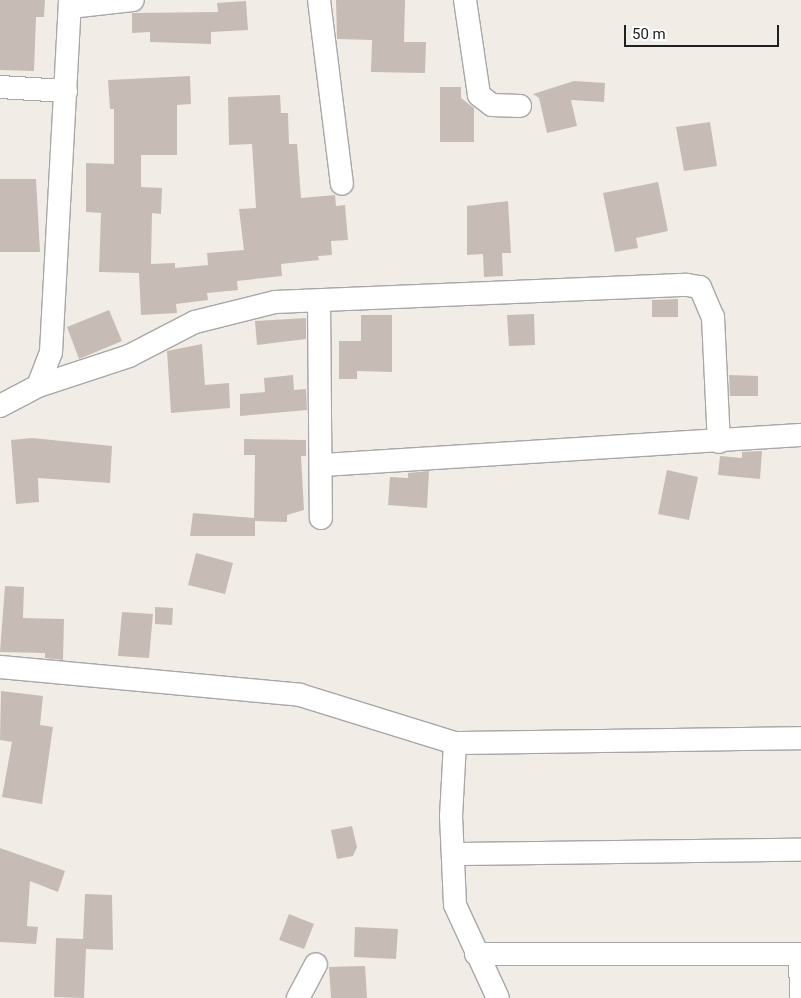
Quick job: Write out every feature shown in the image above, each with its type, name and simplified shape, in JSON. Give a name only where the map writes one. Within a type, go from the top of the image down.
[{"type":"street","points":[[38,386],[51,352],[70,4],[133,0]]},
{"type":"street","points":[[319,0],[342,184]]},
{"type":"street","points":[[465,0],[479,95],[492,105],[520,106]]},
{"type":"street","points":[[0,87],[66,91]]},
{"type":"street","points":[[0,406],[38,386],[129,356],[195,322],[275,302],[452,292],[700,287],[713,318],[719,442]]},
{"type":"street","points":[[319,301],[321,518]]},
{"type":"street","points":[[322,465],[719,442],[801,435]]},
{"type":"street","points":[[0,667],[300,695],[455,743],[801,738]]},
{"type":"street","points":[[455,743],[453,854],[455,905],[476,954],[498,998]]},
{"type":"street","points":[[453,854],[801,850]]},
{"type":"street","points":[[476,954],[801,954],[801,998]]},
{"type":"street","points":[[298,998],[316,964]]},
{"type":"building","points":[[0,0],[45,0],[44,17],[36,17],[34,71],[0,70]]},
{"type":"building","points":[[336,0],[405,0],[404,42],[426,42],[425,73],[371,72],[372,40],[337,39]]},
{"type":"building","points":[[246,1],[248,30],[211,32],[211,44],[150,42],[150,32],[132,33],[132,13],[218,12],[217,3]]},
{"type":"building","points":[[190,76],[191,104],[177,105],[177,155],[141,155],[141,187],[162,188],[161,214],[152,213],[151,264],[175,263],[175,268],[208,265],[207,253],[244,250],[239,209],[256,208],[252,144],[229,145],[228,97],[280,95],[281,113],[288,113],[289,144],[297,144],[301,198],[335,195],[336,206],[345,205],[348,240],[331,241],[332,255],[318,256],[319,260],[281,264],[282,276],[237,281],[238,290],[207,293],[208,300],[176,304],[177,313],[141,315],[139,273],[99,272],[101,213],[86,212],[86,163],[114,164],[114,109],[110,109],[108,80]]},
{"type":"building","points":[[574,81],[605,83],[604,102],[571,100],[577,126],[547,133],[539,98],[533,94]]},
{"type":"building","points":[[440,87],[461,87],[461,98],[474,108],[474,142],[440,142]]},
{"type":"building","points":[[710,122],[717,166],[684,171],[676,127]]},
{"type":"building","points":[[0,179],[36,179],[40,252],[0,252]]},
{"type":"building","points":[[658,182],[668,231],[636,238],[638,248],[615,252],[603,193]]},
{"type":"building","points":[[508,201],[511,253],[502,253],[503,276],[484,277],[483,254],[467,255],[467,206]]},
{"type":"building","points":[[678,299],[678,317],[652,317],[652,300]]},
{"type":"building","points":[[109,310],[122,341],[79,359],[67,327]]},
{"type":"building","points":[[534,314],[535,345],[509,346],[507,315]]},
{"type":"building","points":[[361,315],[392,315],[392,372],[357,371],[357,379],[339,379],[339,341],[361,341]]},
{"type":"building","points":[[306,318],[306,339],[257,345],[255,321]]},
{"type":"building","points":[[202,344],[205,385],[229,383],[230,408],[171,413],[167,351]]},
{"type":"building","points":[[293,375],[294,390],[306,389],[307,410],[240,416],[240,394],[265,392],[264,378]]},
{"type":"building","points":[[729,375],[758,376],[758,396],[730,396]]},
{"type":"building","points":[[32,438],[112,446],[110,483],[38,478],[39,502],[16,504],[11,440]]},
{"type":"building","points":[[244,439],[306,440],[306,456],[301,456],[304,510],[287,515],[287,522],[255,521],[255,536],[190,536],[193,513],[254,518],[255,455],[244,455]]},
{"type":"building","points":[[762,451],[760,479],[718,475],[720,456],[742,458],[742,452]]},
{"type":"building","points":[[667,470],[698,477],[689,520],[658,514]]},
{"type":"building","points":[[429,471],[427,508],[388,505],[390,477],[408,478],[408,473]]},
{"type":"building","points":[[196,553],[233,563],[225,594],[188,585]]},
{"type":"building","points":[[5,586],[24,587],[23,618],[64,619],[63,660],[45,658],[45,653],[0,652]]},
{"type":"building","points":[[155,607],[173,608],[172,625],[155,624]]},
{"type":"building","points":[[122,612],[153,614],[149,658],[118,656]]},
{"type":"building","points":[[1,691],[43,696],[40,725],[53,727],[42,804],[2,797],[12,742],[0,740]]},
{"type":"building","points":[[352,826],[357,847],[353,856],[337,859],[331,830]]},
{"type":"building","points":[[0,848],[65,871],[58,892],[30,881],[27,926],[38,927],[36,944],[0,942]]},
{"type":"building","points":[[85,894],[112,895],[113,950],[86,949],[84,998],[54,997],[56,938],[83,939]]},
{"type":"building","points":[[289,914],[314,924],[304,949],[279,940]]},
{"type":"building","points":[[355,927],[398,929],[396,959],[354,957]]},
{"type":"building","points":[[365,966],[367,998],[331,998],[329,967]]}]
